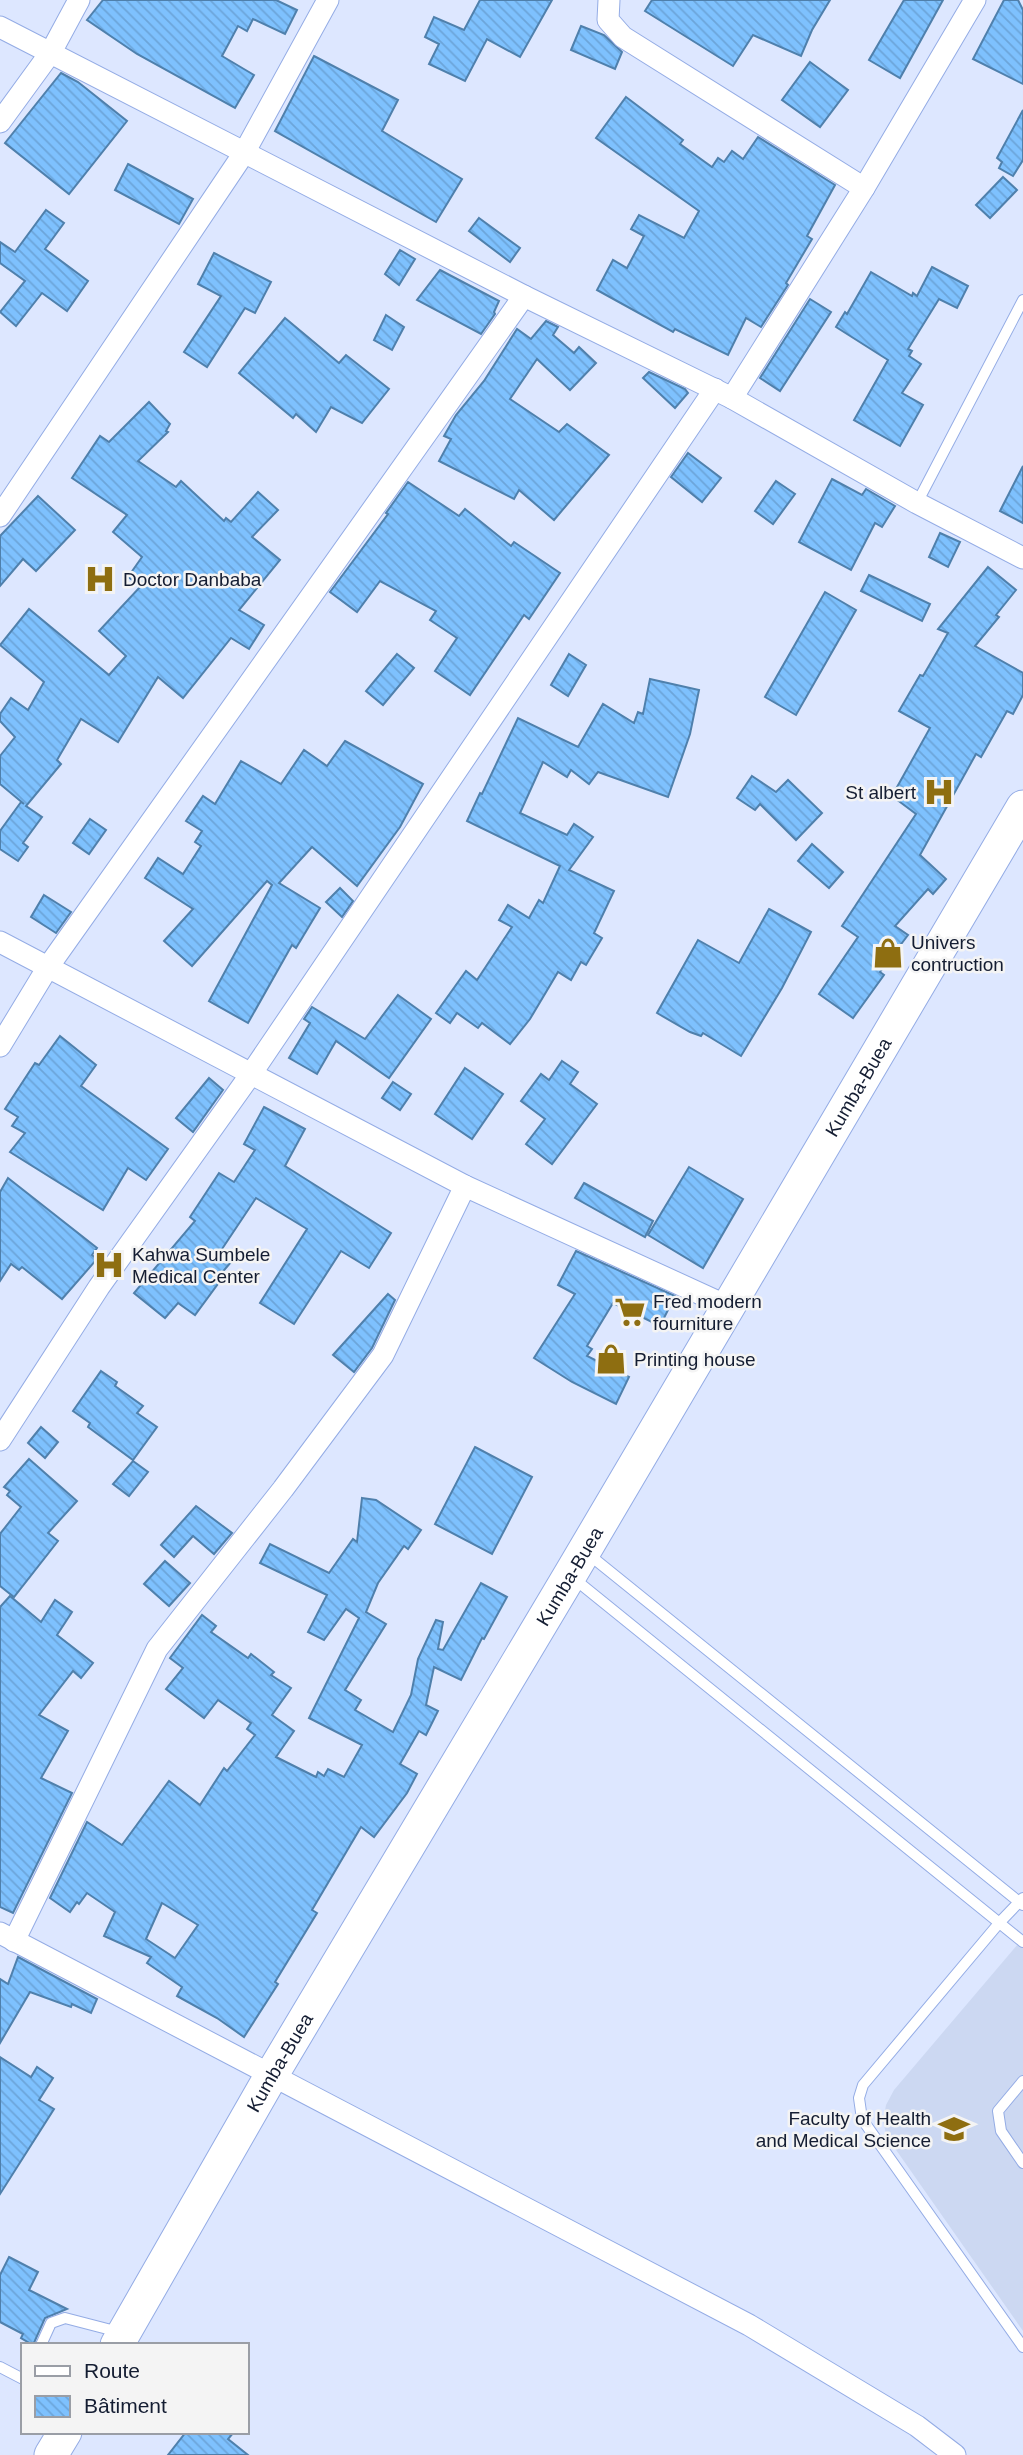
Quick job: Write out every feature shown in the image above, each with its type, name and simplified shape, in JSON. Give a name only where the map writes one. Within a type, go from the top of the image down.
[{"type":"highway","name":"Kumba-Buea","points":[[121,2339],[271,2076],[1023,807]]},
{"type":"highway","points":[[51,2455],[64,2434]]},
{"type":"street","points":[[0,122],[51,52],[79,0]]},
{"type":"street","points":[[0,516],[7,492],[244,153],[328,0]]},
{"type":"street","points":[[610,0],[608,20],[622,37],[864,188]]},
{"type":"street","points":[[0,1440],[99,1287],[251,1074],[864,188],[964,4]]},
{"type":"street","points":[[0,27],[524,296],[723,394],[916,503],[1023,558]]},
{"type":"street","points":[[0,1046],[48,967],[524,296]]},
{"type":"street","points":[[0,942],[465,1186],[727,1306]]},
{"type":"street","points":[[465,1186],[383,1355],[283,1489],[157,1649],[7,1937],[749,2325],[917,2426],[955,2455]]},
{"type":"lane","points":[[916,503],[1023,300]]},
{"type":"lane","points":[[577,1563],[1022,1902],[1000,1922],[863,2085],[859,2098],[862,2119],[1023,2347]]},
{"type":"lane","points":[[577,1563],[1023,1942]]},
{"type":"lane","points":[[1023,2081],[999,2111],[1001,2131],[1023,2163]]},
{"type":"lane","points":[[42,2343],[51,2323],[65,2318],[121,2339]]},
{"type":"lane","points":[[0,2367],[21,2378]]},
{"type":"shaded area","name":"Faculty of Health and Medical Science","points":[[1023,1938],[1023,2331],[887,2137],[883,2122],[886,2105],[894,2090]]},
{"type":"building","points":[[103,0],[276,0],[297,10],[285,34],[253,19],[247,31],[238,26],[222,56],[254,75],[235,108],[137,54],[87,20]]},
{"type":"building","points":[[480,0],[552,0],[520,57],[487,39],[465,81],[429,64],[439,44],[425,37],[434,17],[464,30]]},
{"type":"building","points":[[652,0],[830,0],[812,30],[801,56],[753,35],[733,66],[645,11]]},
{"type":"building","points":[[904,0],[943,0],[900,78],[869,60]]},
{"type":"building","points":[[1004,0],[1018,0],[1023,10],[1023,84],[973,59]]},
{"type":"building","points":[[581,26],[604,35],[622,52],[615,69],[571,50]]},
{"type":"building","points":[[314,56],[398,100],[382,131],[462,179],[436,222],[275,131]]},
{"type":"building","points":[[810,62],[848,90],[820,127],[782,100]]},
{"type":"building","points":[[61,73],[78,82],[127,121],[69,194],[5,143]]},
{"type":"building","points":[[626,97],[683,140],[680,144],[712,167],[718,158],[724,162],[732,151],[743,159],[758,137],[835,185],[807,236],[812,239],[786,283],[788,285],[761,327],[746,318],[728,355],[675,329],[673,332],[597,290],[613,260],[627,268],[644,236],[631,229],[639,215],[684,238],[699,211],[596,138]]},
{"type":"building","points":[[1023,110],[1023,160],[1013,176],[999,168],[1002,162],[997,158]]},
{"type":"building","points":[[128,164],[193,199],[179,224],[115,190]]},
{"type":"building","points":[[1003,177],[1017,190],[990,218],[976,205]]},
{"type":"building","points":[[46,210],[64,223],[45,249],[88,281],[67,311],[42,293],[16,326],[0,312],[25,281],[0,263],[0,242],[15,252]]},
{"type":"building","points":[[479,218],[520,248],[510,262],[469,231]]},
{"type":"building","points":[[400,250],[415,259],[399,285],[385,274]]},
{"type":"building","points":[[214,253],[271,282],[255,313],[245,308],[207,367],[184,352],[221,296],[198,284]]},
{"type":"building","points":[[932,267],[968,286],[957,308],[939,299],[908,349],[912,351],[909,356],[921,364],[902,393],[923,405],[900,446],[854,420],[888,360],[836,327],[845,312],[847,314],[871,272],[912,296],[913,293],[917,296]]},
{"type":"building","points":[[440,270],[499,301],[495,314],[481,334],[417,300]]},
{"type":"building","points":[[810,299],[831,312],[780,391],[760,378]]},
{"type":"building","points":[[386,315],[404,327],[392,350],[374,340]]},
{"type":"building","points":[[285,318],[339,363],[346,355],[389,389],[362,423],[331,407],[316,432],[296,414],[293,418],[239,373]]},
{"type":"building","points":[[546,321],[558,327],[553,335],[574,353],[579,347],[596,363],[570,390],[537,359],[510,399],[559,432],[567,424],[609,455],[554,520],[519,490],[514,499],[439,461],[451,439],[444,436],[456,415],[484,381],[517,329],[531,339]]},
{"type":"building","points":[[649,372],[688,393],[675,408],[643,378]]},
{"type":"building","points":[[149,402],[170,424],[166,431],[168,432],[138,461],[176,487],[181,481],[224,521],[226,518],[231,522],[258,492],[278,510],[252,537],[280,560],[239,610],[264,625],[249,649],[231,638],[183,698],[158,677],[118,742],[81,719],[57,760],[61,764],[26,806],[42,817],[23,843],[28,847],[18,861],[0,849],[0,831],[21,802],[24,804],[0,784],[0,756],[15,737],[0,721],[0,714],[11,698],[28,710],[44,682],[0,645],[29,609],[109,675],[126,656],[99,631],[141,586],[128,577],[142,557],[113,532],[127,515],[72,478],[100,436],[109,442]]},
{"type":"building","points":[[688,453],[721,478],[702,502],[671,477]]},
{"type":"building","points":[[1023,466],[1023,523],[1000,511]]},
{"type":"building","points":[[832,479],[862,495],[866,489],[895,506],[882,527],[875,523],[851,570],[799,542]]},
{"type":"building","points":[[776,481],[795,494],[773,524],[755,511]]},
{"type":"building","points":[[408,482],[459,516],[465,509],[511,546],[514,542],[560,573],[529,619],[524,615],[470,695],[435,671],[457,638],[430,620],[436,611],[380,581],[357,612],[330,592],[388,514],[386,513]]},
{"type":"building","points":[[38,496],[75,530],[36,571],[23,559],[0,586],[0,536]]},
{"type":"building","points":[[940,533],[960,542],[948,567],[929,557]]},
{"type":"building","points":[[988,567],[1016,590],[996,615],[999,617],[975,646],[1023,673],[1023,695],[1013,714],[1007,711],[981,757],[976,754],[920,855],[946,879],[933,894],[928,889],[895,926],[908,935],[880,972],[884,975],[853,1018],[819,994],[858,937],[842,926],[916,814],[892,796],[930,728],[899,711],[948,633],[938,629]]},
{"type":"building","points":[[869,575],[930,604],[922,621],[861,591]]},
{"type":"building","points":[[825,592],[856,610],[796,715],[765,697]]},
{"type":"building","points":[[397,654],[414,668],[383,705],[366,691]]},
{"type":"building","points":[[569,654],[586,665],[568,696],[551,685]]},
{"type":"building","points":[[650,679],[699,690],[690,734],[668,797],[598,772],[589,784],[571,770],[567,777],[543,762],[520,813],[567,835],[574,824],[593,837],[569,870],[614,891],[594,933],[602,938],[586,965],[581,962],[571,980],[558,972],[530,1019],[510,1044],[482,1023],[478,1028],[457,1013],[450,1023],[436,1013],[466,971],[477,980],[512,927],[499,920],[508,905],[529,918],[539,900],[543,903],[560,866],[467,821],[518,718],[578,747],[603,704],[634,723],[638,712],[643,714]]},
{"type":"building","points":[[345,741],[423,784],[400,827],[357,886],[312,847],[279,883],[320,908],[296,948],[292,945],[248,1023],[209,1001],[272,885],[267,881],[192,966],[164,941],[193,909],[145,878],[158,858],[183,874],[201,846],[195,842],[202,831],[186,821],[203,796],[215,804],[241,761],[281,784],[304,750],[327,766]]},
{"type":"building","points":[[752,776],[776,792],[788,780],[822,813],[796,840],[760,804],[755,810],[737,798]]},
{"type":"building","points":[[90,819],[106,830],[89,854],[73,843]]},
{"type":"building","points":[[812,844],[843,872],[829,888],[798,861]]},
{"type":"building","points":[[340,888],[353,901],[342,917],[326,902]]},
{"type":"building","points":[[44,895],[71,912],[56,933],[31,917]]},
{"type":"building","points":[[769,909],[811,932],[782,988],[741,1056],[703,1033],[701,1036],[690,1032],[657,1013],[698,940],[739,963]]},
{"type":"building","points":[[398,995],[431,1019],[389,1078],[336,1041],[317,1074],[289,1058],[310,1023],[304,1019],[312,1007],[365,1039]]},
{"type":"building","points":[[60,1036],[96,1065],[81,1086],[168,1149],[146,1180],[128,1168],[103,1210],[10,1152],[25,1133],[12,1126],[18,1117],[5,1109],[35,1063],[39,1065]]},
{"type":"building","points":[[562,1061],[578,1072],[570,1084],[597,1104],[552,1164],[526,1144],[545,1119],[521,1101],[541,1074],[549,1080]]},
{"type":"building","points":[[465,1068],[503,1094],[472,1139],[435,1114]]},
{"type":"building","points":[[209,1078],[223,1090],[193,1132],[176,1118]]},
{"type":"building","points":[[393,1082],[411,1094],[400,1110],[382,1098]]},
{"type":"building","points":[[264,1107],[305,1129],[285,1166],[391,1233],[369,1268],[341,1251],[294,1324],[260,1303],[307,1229],[256,1198],[220,1252],[231,1262],[195,1315],[178,1303],[165,1318],[134,1293],[195,1221],[190,1217],[219,1173],[234,1182],[255,1150],[244,1144]]},
{"type":"building","points":[[689,1167],[743,1199],[703,1268],[648,1235]]},
{"type":"building","points":[[8,1178],[97,1248],[92,1255],[97,1259],[62,1299],[22,1267],[19,1270],[11,1264],[0,1281],[0,1192]]},
{"type":"building","points":[[584,1183],[653,1221],[645,1237],[575,1198]]},
{"type":"building","points":[[576,1251],[675,1296],[660,1326],[613,1303],[587,1346],[592,1349],[587,1356],[629,1377],[616,1404],[572,1382],[534,1358],[575,1294],[558,1285]]},
{"type":"building","points":[[388,1294],[395,1300],[372,1348],[354,1372],[333,1355]]},
{"type":"building","points":[[101,1371],[117,1382],[115,1386],[143,1406],[137,1413],[157,1427],[133,1460],[88,1427],[90,1423],[73,1411]]},
{"type":"building","points":[[41,1427],[58,1442],[45,1458],[28,1443]]},
{"type":"building","points":[[475,1447],[532,1477],[492,1554],[435,1524]]},
{"type":"building","points":[[29,1459],[77,1501],[48,1533],[58,1541],[14,1597],[0,1586],[0,1534],[21,1507],[7,1495],[10,1491],[4,1487]]},
{"type":"building","points":[[133,1461],[148,1472],[129,1496],[113,1484]]},
{"type":"building","points":[[362,1498],[376,1500],[421,1530],[408,1549],[404,1546],[378,1583],[366,1612],[386,1624],[345,1690],[361,1700],[355,1710],[393,1732],[411,1695],[418,1659],[436,1620],[443,1622],[438,1649],[443,1650],[481,1583],[507,1597],[461,1680],[434,1667],[426,1705],[438,1711],[426,1735],[419,1731],[400,1764],[417,1774],[407,1793],[374,1837],[361,1827],[312,1910],[317,1913],[275,1982],[278,1984],[244,2037],[217,2018],[177,1996],[182,1987],[147,1963],[151,1957],[104,1936],[115,1912],[87,1893],[70,1912],[50,1898],[87,1822],[122,1845],[169,1781],[200,1805],[224,1768],[227,1771],[255,1735],[247,1729],[251,1723],[218,1700],[204,1718],[166,1689],[183,1668],[170,1658],[202,1615],[216,1626],[211,1632],[248,1658],[251,1654],[274,1672],[271,1675],[291,1688],[272,1715],[294,1731],[276,1757],[316,1777],[318,1772],[324,1776],[328,1769],[344,1777],[362,1745],[309,1718],[359,1618],[346,1609],[324,1640],[308,1632],[327,1595],[260,1563],[270,1544],[329,1573],[353,1539],[357,1542]],"holes":[[[162,1903],[198,1925],[175,1958],[146,1939]]]},
{"type":"building","points":[[196,1506],[232,1533],[214,1554],[193,1536],[174,1557],[161,1545]]},
{"type":"building","points":[[165,1561],[190,1583],[169,1606],[144,1584]]},
{"type":"building","points":[[10,1596],[41,1622],[55,1600],[72,1612],[57,1635],[93,1663],[81,1678],[73,1671],[39,1715],[68,1731],[41,1778],[72,1793],[13,1913],[0,1907],[0,1607]]},
{"type":"building","points":[[18,1957],[97,1999],[91,2013],[72,2004],[71,2007],[30,1992],[0,2043],[0,1979],[8,1984]]},
{"type":"building","points":[[0,2057],[31,2077],[37,2067],[53,2078],[39,2100],[54,2109],[0,2194]]},
{"type":"building","points":[[9,2257],[38,2272],[29,2290],[67,2309],[45,2318],[34,2343],[21,2338],[23,2334],[0,2322],[0,2275]]},
{"type":"building","points":[[184,2434],[232,2434],[228,2439],[248,2455],[168,2455]]},
{"type":"place","name":"Doctor Danbaba","points":[[100,579]]},
{"type":"place","name":"St albert","points":[[939,792]]},
{"type":"place","name":"Univers contruction","points":[[888,953]]},
{"type":"place","name":"Kahwa Sumbele Medical Center","points":[[109,1265]]},
{"type":"place","name":"Fred modern fourniture","points":[[630,1312]]},
{"type":"place","name":"Printing house","points":[[611,1359]]},
{"type":"place","name":"Faculty of Health and Medical Science","points":[[954,2129]]}]
